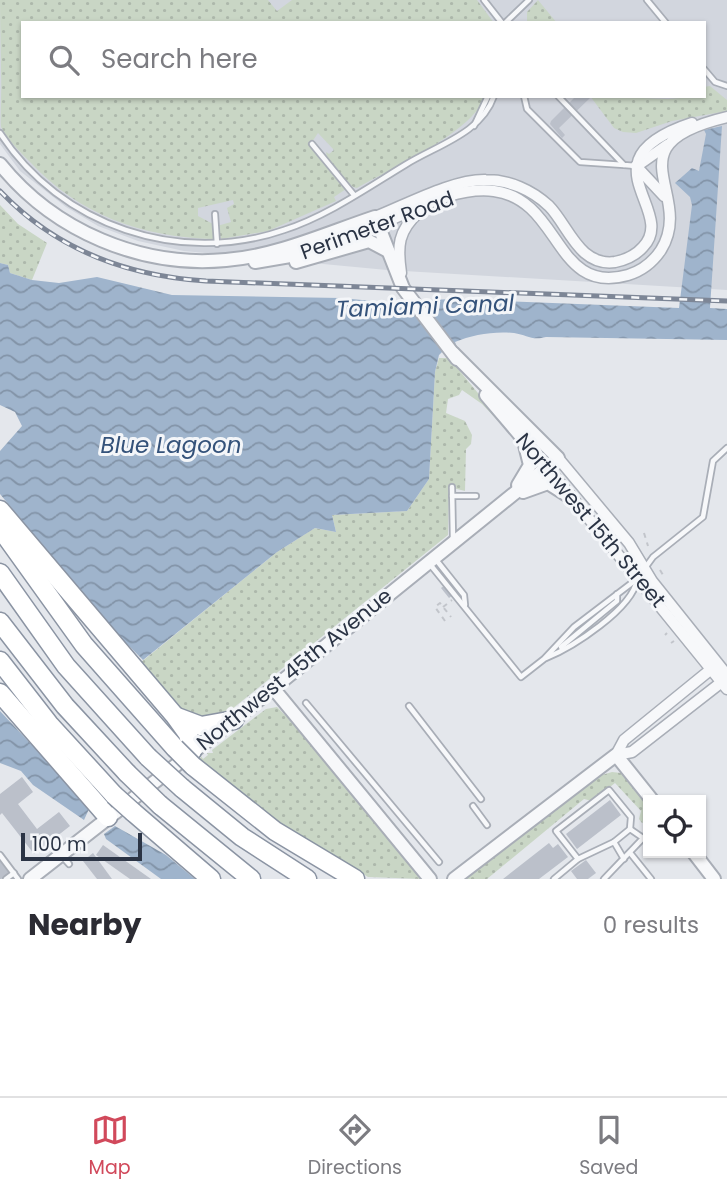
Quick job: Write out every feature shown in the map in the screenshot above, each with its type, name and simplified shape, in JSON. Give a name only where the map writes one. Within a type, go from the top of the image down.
[{"type":"highway","points":[[0,510],[176,716],[188,734],[186,755]]},
{"type":"highway","points":[[0,528],[89,651],[186,755],[275,831],[355,879]]},
{"type":"highway","points":[[0,573],[75,676],[148,757],[242,837],[307,879]]},
{"type":"highway","points":[[0,622],[65,706],[127,773],[160,805],[251,879]]},
{"type":"highway","points":[[0,661],[49,724],[114,795],[211,879]]},
{"type":"highway","points":[[0,694],[108,817]]},
{"type":"highway","points":[[176,716],[201,726],[234,720]]},
{"type":"street","points":[[636,166],[642,154],[666,134],[690,123],[727,117]]},
{"type":"street","points":[[636,166],[673,141],[710,121]]},
{"type":"street","name":"Perimeter Road","points":[[227,260],[288,247],[473,191],[493,191],[514,197],[540,215],[570,261],[593,274],[611,278],[634,273],[658,254],[668,233],[669,203],[661,173],[664,156],[673,141]]},
{"type":"street","name":"Perimeter Road","points":[[0,164],[40,204],[75,228],[99,240],[126,250],[169,259],[254,262],[296,255],[467,182],[500,181],[527,190],[540,198],[584,252],[613,262],[638,252],[652,232],[651,216],[636,181],[636,166]]},
{"type":"street","points":[[636,166],[652,180],[669,203]]},
{"type":"street","points":[[405,293],[398,242],[403,228],[424,207]]},
{"type":"street","name":"Northwest 15th Street","points":[[376,221],[405,293],[605,541],[715,666]]},
{"type":"street","points":[[254,262],[284,263],[317,259],[369,241],[388,251]]},
{"type":"street","name":"Northwest 15th Street","points":[[453,353],[558,458],[619,531],[726,681]]},
{"type":"street","points":[[506,500],[530,465],[529,454],[518,432]]},
{"type":"street","name":"Northwest 45th Avenue","points":[[32,874],[65,859],[108,817],[234,720],[558,458]]},
{"type":"street","points":[[506,500],[546,483],[558,486],[570,497]]},
{"type":"street","points":[[605,541],[615,540],[619,531]]},
{"type":"street","points":[[454,879],[616,755],[624,740],[715,666]]},
{"type":"street","points":[[616,755],[632,752],[726,681]]},
{"type":"street","points":[[273,688],[430,879]]},
{"type":"street","points":[[678,694],[688,698],[690,708]]},
{"type":"street","points":[[616,755],[648,795]]},
{"type":"street","points":[[698,858],[714,879]]},
{"type":"lane","points":[[484,0],[502,21]]},
{"type":"lane","points":[[511,20],[529,0]]},
{"type":"lane","points":[[647,0],[664,21]]},
{"type":"lane","points":[[706,71],[715,82],[727,86]]},
{"type":"lane","points":[[474,126],[487,98]]},
{"type":"lane","points":[[0,133],[24,164],[46,185],[99,220],[149,237],[217,244],[285,230],[313,218],[474,126],[485,117],[493,98]]},
{"type":"lane","points":[[524,98],[527,109],[580,162],[636,166]]},
{"type":"lane","points":[[560,98],[624,165]]},
{"type":"lane","points":[[312,144],[354,195]]},
{"type":"lane","points":[[215,214],[217,244]]},
{"type":"lane","points":[[430,559],[521,677],[544,659],[574,627],[637,579],[653,557],[703,517],[711,466],[715,457],[727,448]]},
{"type":"lane","points":[[452,487],[454,542]]},
{"type":"lane","points":[[452,496],[476,496]]},
{"type":"lane","points":[[544,659],[564,650],[620,607],[635,593],[637,579]]},
{"type":"lane","points":[[561,647],[617,601],[617,593]]},
{"type":"lane","points":[[306,703],[439,862]]},
{"type":"lane","points":[[409,706],[481,799]]},
{"type":"lane","points":[[554,879],[578,859],[614,842],[630,829],[631,817],[609,790],[556,831],[578,859]]},
{"type":"lane","points":[[472,806],[487,824]]},
{"type":"lane","points":[[604,879],[631,854],[643,838],[630,829]]},
{"type":"lane","points":[[614,842],[624,859]]},
{"type":"lane","points":[[631,854],[651,879]]},
{"type":"lane","points":[[0,855],[19,879]]},
{"type":"lane","points":[[6,879],[14,873]]},
{"type":"path","points":[[644,533],[648,546]]},
{"type":"path","points":[[660,569],[663,575]]},
{"type":"path","points":[[443,607],[450,602]]},
{"type":"path","points":[[445,621],[435,607],[440,603],[451,617]]},
{"type":"shaded area","points":[[0,0],[727,0],[727,290],[387,270],[184,251],[138,241],[98,226],[66,207],[20,171],[0,144]]},
{"type":"green space","points":[[0,0],[268,0],[277,11],[292,0],[477,0],[493,21],[21,21],[21,98],[484,98],[478,109],[449,135],[357,188],[342,179],[333,168],[326,152],[329,154],[334,150],[318,133],[310,145],[346,189],[334,197],[336,201],[268,231],[221,239],[217,226],[231,222],[227,208],[234,204],[233,200],[198,208],[198,216],[213,224],[213,239],[161,234],[137,228],[113,220],[70,197],[31,163],[1,127]]},
{"type":"green space","points":[[538,0],[555,21],[527,21],[527,12]]},
{"type":"green space","points":[[710,86],[727,100],[727,111],[672,121],[636,133],[614,128],[592,98],[706,98],[706,87]]},
{"type":"green space","points":[[0,205],[18,224],[47,243],[32,280],[10,273],[8,265],[0,263]]},
{"type":"green space","points":[[439,358],[449,358],[501,421],[500,423],[482,404],[462,390],[459,395],[448,399],[446,413],[465,421],[472,435],[471,444],[466,449],[465,491],[449,487],[448,535],[227,713],[203,720],[183,711],[140,663],[277,552],[315,528],[336,532],[332,515],[407,511],[429,479],[435,372]]},
{"type":"green space","points":[[277,707],[422,879],[368,877],[270,816],[200,760],[201,756],[203,759],[207,753],[213,753],[212,750],[266,709]]},
{"type":"green space","points":[[621,773],[643,801],[643,822],[639,819],[641,811],[615,783],[592,801],[584,799],[487,879],[462,879],[602,775]]},
{"type":"water","name":"Blue Lagoon","points":[[722,126],[710,308],[727,309],[727,340],[537,338],[498,333],[455,342],[458,350],[451,343],[439,355],[435,372],[429,479],[407,511],[332,515],[336,532],[315,528],[277,552],[143,660],[110,627],[0,494],[0,451],[22,426],[15,412],[0,405],[0,263],[8,265],[10,273],[32,280],[59,283],[97,277],[172,295],[341,298],[383,302],[410,310],[429,300],[454,299],[679,308],[692,205],[690,197],[675,183],[692,168],[699,171],[706,134],[704,130]]},
{"type":"water","points":[[0,711],[90,807],[84,820],[33,785],[21,771],[0,763]]},
{"type":"water","points":[[115,826],[166,855],[195,879],[161,879],[106,839],[104,834]]},
{"type":"building","points":[[574,98],[590,98],[559,128],[565,135],[562,138],[550,124]]},
{"type":"building","points":[[454,578],[462,588],[449,598],[441,588]]},
{"type":"building","points":[[22,777],[33,792],[18,804],[37,829],[59,812],[70,826],[34,854],[2,813],[0,815],[0,794]]},
{"type":"building","points":[[610,800],[621,815],[577,849],[566,834]]},
{"type":"building","points":[[549,843],[553,848],[558,844],[568,857],[539,879],[503,879]]},
{"type":"building","points":[[103,845],[151,879],[130,879],[96,855]]},
{"type":"building","points":[[93,853],[112,879],[97,879],[83,861]]},
{"type":"building","points":[[0,859],[10,873],[1,879],[0,879]]},
{"type":"building","points":[[586,860],[596,873],[588,879],[577,879],[571,871]]},
{"type":"railway","points":[[0,191],[22,212],[69,244],[120,266],[176,278],[727,301]]},
{"type":"water label","name":"Tamiami Canal","points":[[425,306]]}]
